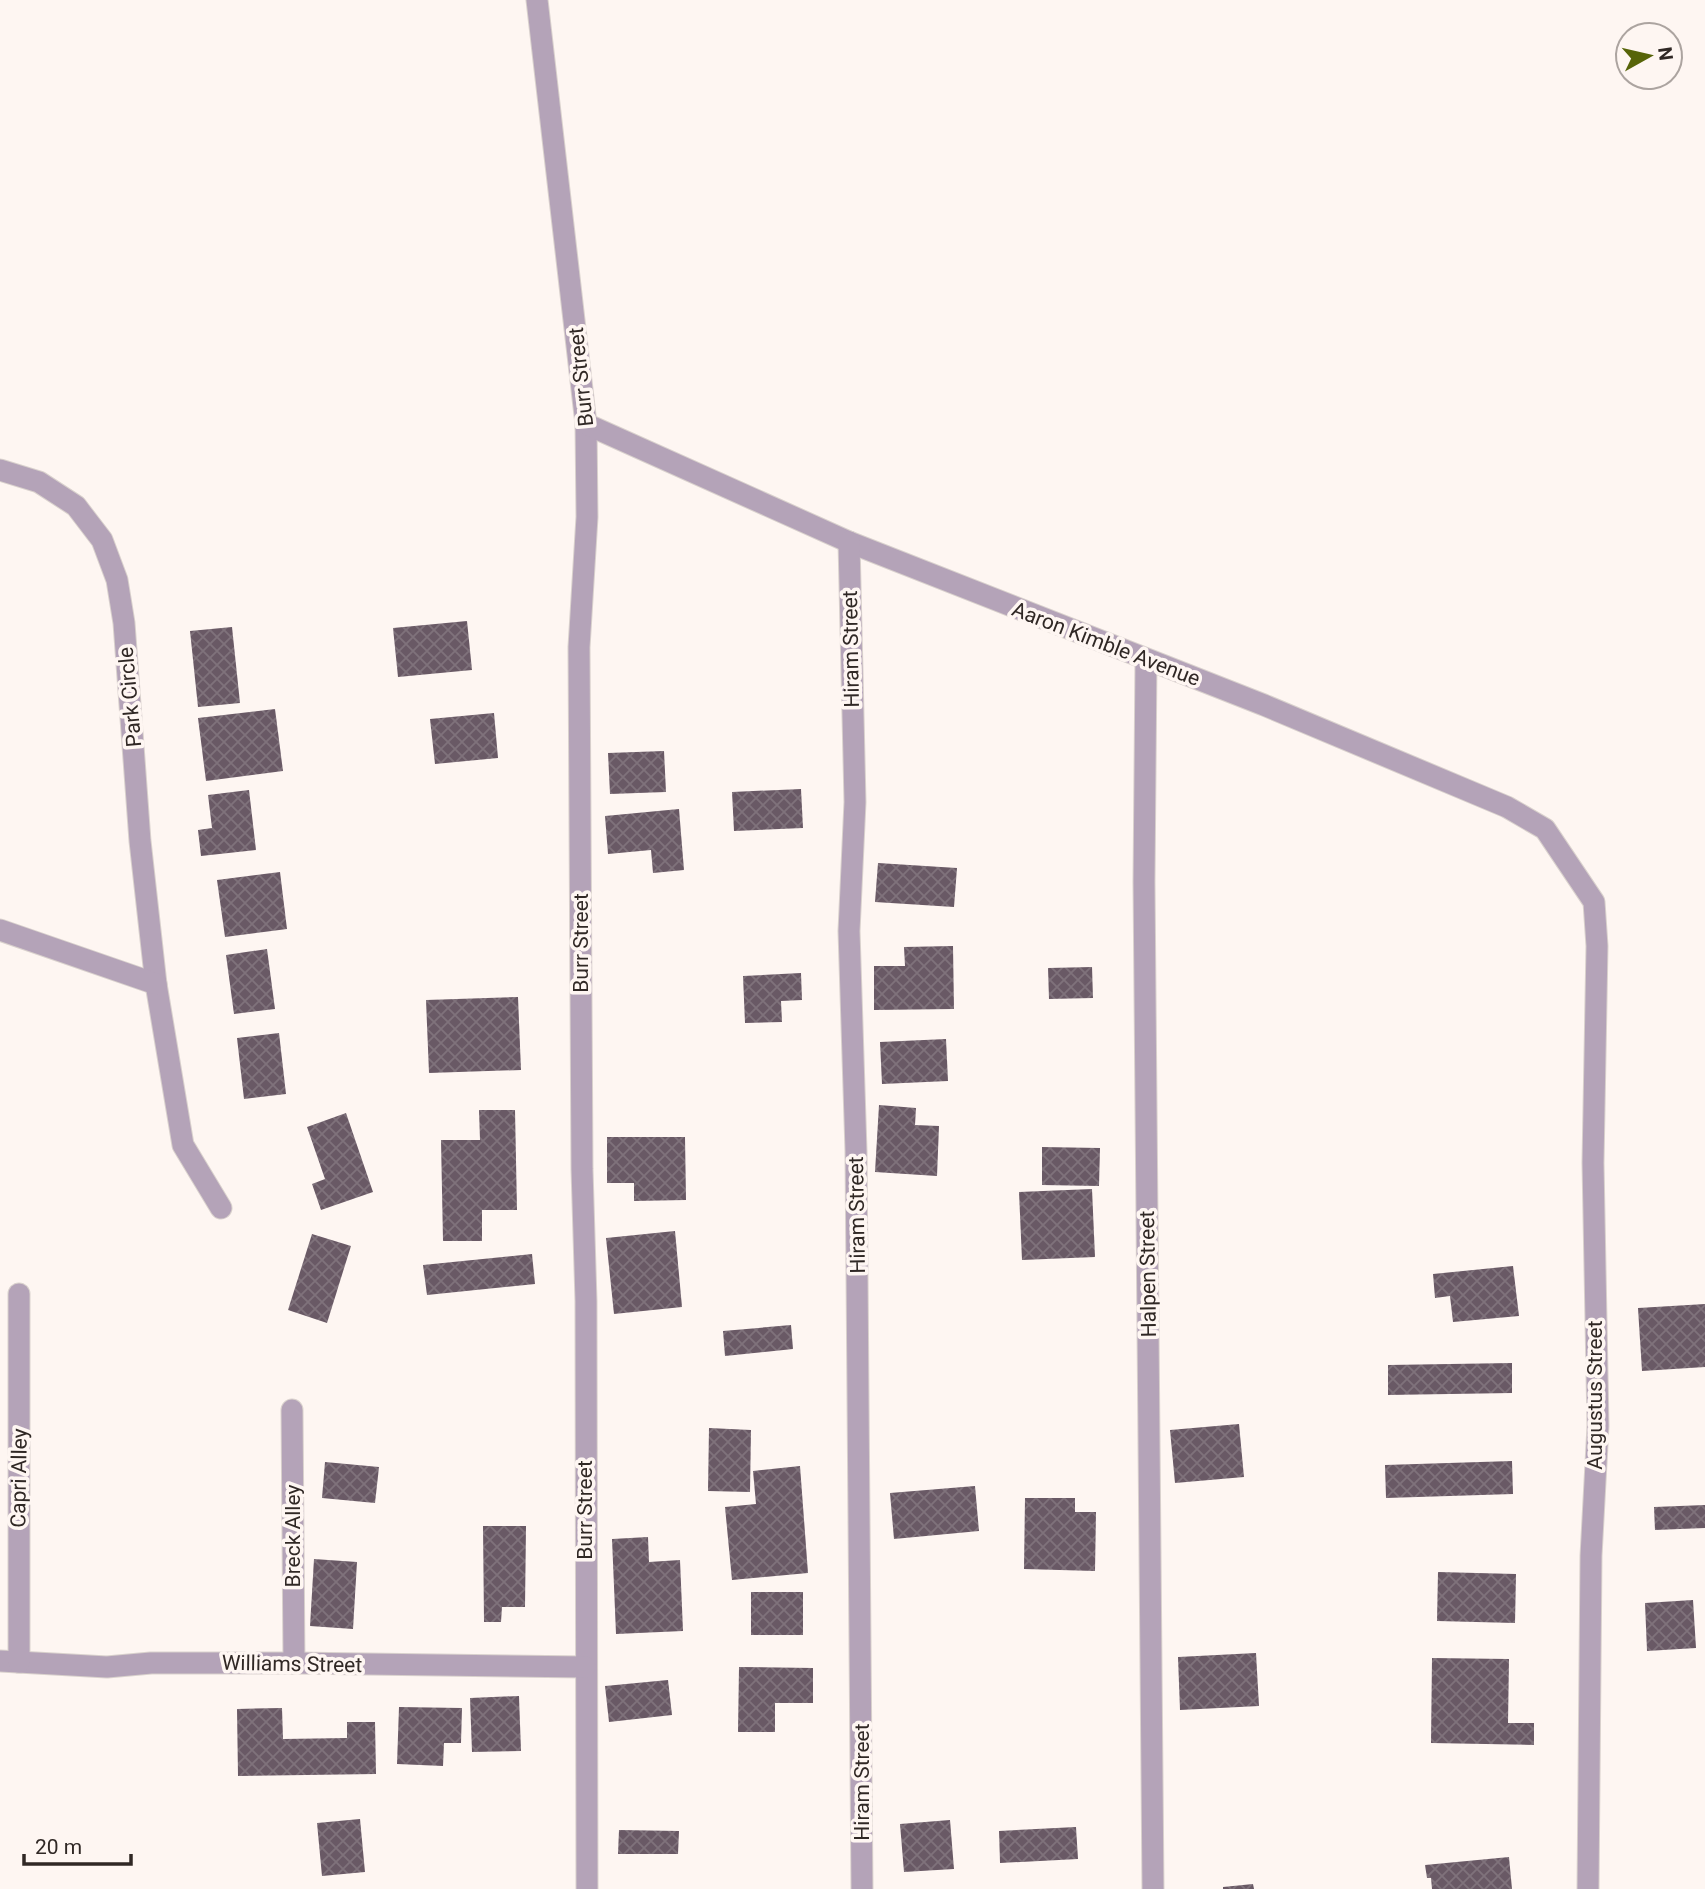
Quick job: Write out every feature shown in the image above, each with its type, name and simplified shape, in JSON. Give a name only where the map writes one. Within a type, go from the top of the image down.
[{"type":"street","name":"Burr Street","points":[[537,0],[586,424],[587,517],[579,647],[582,1169],[586,1301],[587,1889]]},
{"type":"street","name":"Aaron Kimble Avenue","points":[[586,424],[849,542],[1264,705],[1507,807],[1545,829],[1594,902]]},
{"type":"street","name":"Park Circle","points":[[0,470],[39,482],[76,506],[102,540],[117,580],[124,623],[141,841],[156,984],[183,1146],[221,1208]]},
{"type":"street","name":"Hiram Street","points":[[849,542],[855,802],[849,944],[856,1151],[863,1889]]},
{"type":"street","name":"Halpen Street","points":[[1146,660],[1143,882],[1153,1889]]},
{"type":"street","name":"Augustus Street","points":[[1588,1889],[1591,1556],[1598,1426],[1594,1163],[1597,946],[1594,902]]},
{"type":"street","points":[[0,930],[156,984]]},
{"type":"street","name":"Capri Alley","points":[[9,1661],[19,1294]]},
{"type":"street","name":"Breck Alley","points":[[292,1410],[294,1662]]},
{"type":"street","name":"Williams Street","points":[[9,1661],[107,1667],[151,1663],[294,1662],[585,1667]]},
{"type":"building","points":[[467,621],[472,670],[398,677],[393,628]]},
{"type":"building","points":[[232,627],[240,703],[198,707],[190,631]]},
{"type":"building","points":[[275,709],[283,771],[206,781],[198,718]]},
{"type":"building","points":[[494,713],[498,758],[435,764],[430,719]]},
{"type":"building","points":[[664,751],[666,792],[610,794],[608,753]]},
{"type":"building","points":[[801,789],[803,828],[734,831],[732,792]]},
{"type":"building","points":[[249,790],[256,850],[201,856],[198,830],[212,828],[208,795]]},
{"type":"building","points":[[679,809],[684,870],[653,873],[651,850],[608,854],[605,816]]},
{"type":"building","points":[[878,863],[957,868],[954,907],[875,902]]},
{"type":"building","points":[[280,872],[287,929],[225,937],[217,880]]},
{"type":"building","points":[[953,946],[954,1009],[874,1010],[874,966],[905,966],[904,947]]},
{"type":"building","points":[[267,949],[275,1009],[234,1014],[226,955]]},
{"type":"building","points":[[1092,967],[1093,998],[1049,999],[1048,968]]},
{"type":"building","points":[[801,973],[802,1000],[781,1001],[782,1022],[745,1023],[743,976]]},
{"type":"building","points":[[518,997],[521,1070],[429,1073],[426,1000]]},
{"type":"building","points":[[279,1033],[286,1094],[244,1099],[237,1038]]},
{"type":"building","points":[[946,1039],[948,1081],[882,1084],[880,1042]]},
{"type":"building","points":[[879,1105],[916,1108],[915,1125],[939,1126],[937,1176],[875,1172]]},
{"type":"building","points":[[479,1110],[515,1110],[517,1210],[482,1210],[482,1241],[443,1241],[441,1140],[480,1140]]},
{"type":"building","points":[[346,1113],[373,1192],[321,1210],[312,1184],[325,1179],[307,1127]]},
{"type":"building","points":[[607,1137],[685,1137],[686,1200],[634,1201],[634,1183],[607,1183]]},
{"type":"building","points":[[1042,1147],[1100,1148],[1099,1186],[1042,1185]]},
{"type":"building","points":[[1092,1189],[1095,1257],[1022,1260],[1019,1192]]},
{"type":"building","points":[[675,1231],[682,1307],[614,1314],[606,1238]]},
{"type":"building","points":[[312,1234],[351,1246],[327,1323],[288,1310]]},
{"type":"building","points":[[532,1254],[535,1284],[427,1295],[423,1265]]},
{"type":"building","points":[[1513,1266],[1519,1316],[1453,1322],[1450,1296],[1435,1298],[1433,1274]]},
{"type":"building","points":[[1705,1304],[1705,1367],[1642,1371],[1638,1308]]},
{"type":"building","points":[[791,1325],[793,1349],[725,1356],[723,1331]]},
{"type":"building","points":[[1512,1363],[1512,1393],[1388,1395],[1388,1365]]},
{"type":"building","points":[[1239,1424],[1244,1477],[1175,1483],[1170,1430]]},
{"type":"building","points":[[709,1428],[751,1430],[750,1492],[708,1491]]},
{"type":"building","points":[[1512,1461],[1513,1494],[1386,1498],[1385,1465]]},
{"type":"building","points":[[325,1462],[379,1467],[375,1503],[322,1498]]},
{"type":"building","points":[[800,1466],[808,1573],[732,1580],[725,1507],[756,1504],[753,1471]]},
{"type":"building","points":[[975,1486],[979,1531],[894,1539],[890,1493]]},
{"type":"building","points":[[1025,1498],[1075,1498],[1075,1512],[1096,1512],[1095,1571],[1024,1569]]},
{"type":"building","points":[[1705,1505],[1705,1528],[1655,1530],[1654,1507]]},
{"type":"building","points":[[483,1526],[526,1526],[525,1607],[502,1607],[501,1622],[484,1622]]},
{"type":"building","points":[[648,1537],[649,1562],[680,1560],[683,1631],[616,1634],[612,1539]]},
{"type":"building","points":[[314,1559],[357,1562],[353,1629],[310,1626]]},
{"type":"building","points":[[1438,1572],[1516,1574],[1515,1623],[1437,1621]]},
{"type":"building","points":[[751,1592],[803,1592],[803,1635],[751,1635]]},
{"type":"building","points":[[1693,1600],[1696,1648],[1647,1651],[1645,1603]]},
{"type":"building","points":[[1256,1653],[1259,1706],[1180,1710],[1178,1657]]},
{"type":"building","points":[[1432,1658],[1509,1659],[1508,1723],[1534,1723],[1534,1745],[1431,1743]]},
{"type":"building","points":[[739,1667],[813,1668],[813,1703],[775,1703],[775,1732],[738,1732]]},
{"type":"building","points":[[668,1680],[672,1715],[609,1722],[605,1686]]},
{"type":"building","points":[[519,1696],[521,1751],[472,1752],[470,1698]]},
{"type":"building","points":[[399,1707],[462,1708],[461,1743],[444,1743],[443,1766],[397,1764]]},
{"type":"building","points":[[282,1708],[283,1739],[347,1738],[347,1722],[375,1722],[376,1774],[238,1776],[237,1709]]},
{"type":"building","points":[[360,1819],[365,1872],[322,1876],[317,1823]]},
{"type":"building","points":[[950,1820],[954,1869],[904,1872],[900,1824]]},
{"type":"building","points":[[1076,1827],[1078,1859],[1000,1863],[999,1831]]},
{"type":"building","points":[[619,1830],[679,1831],[678,1854],[618,1854]]},
{"type":"building","points":[[1509,1857],[1512,1889],[1432,1889],[1431,1878],[1427,1878],[1425,1865]]},
{"type":"building","points":[[1253,1884],[1254,1889],[1223,1889],[1223,1887]]}]
